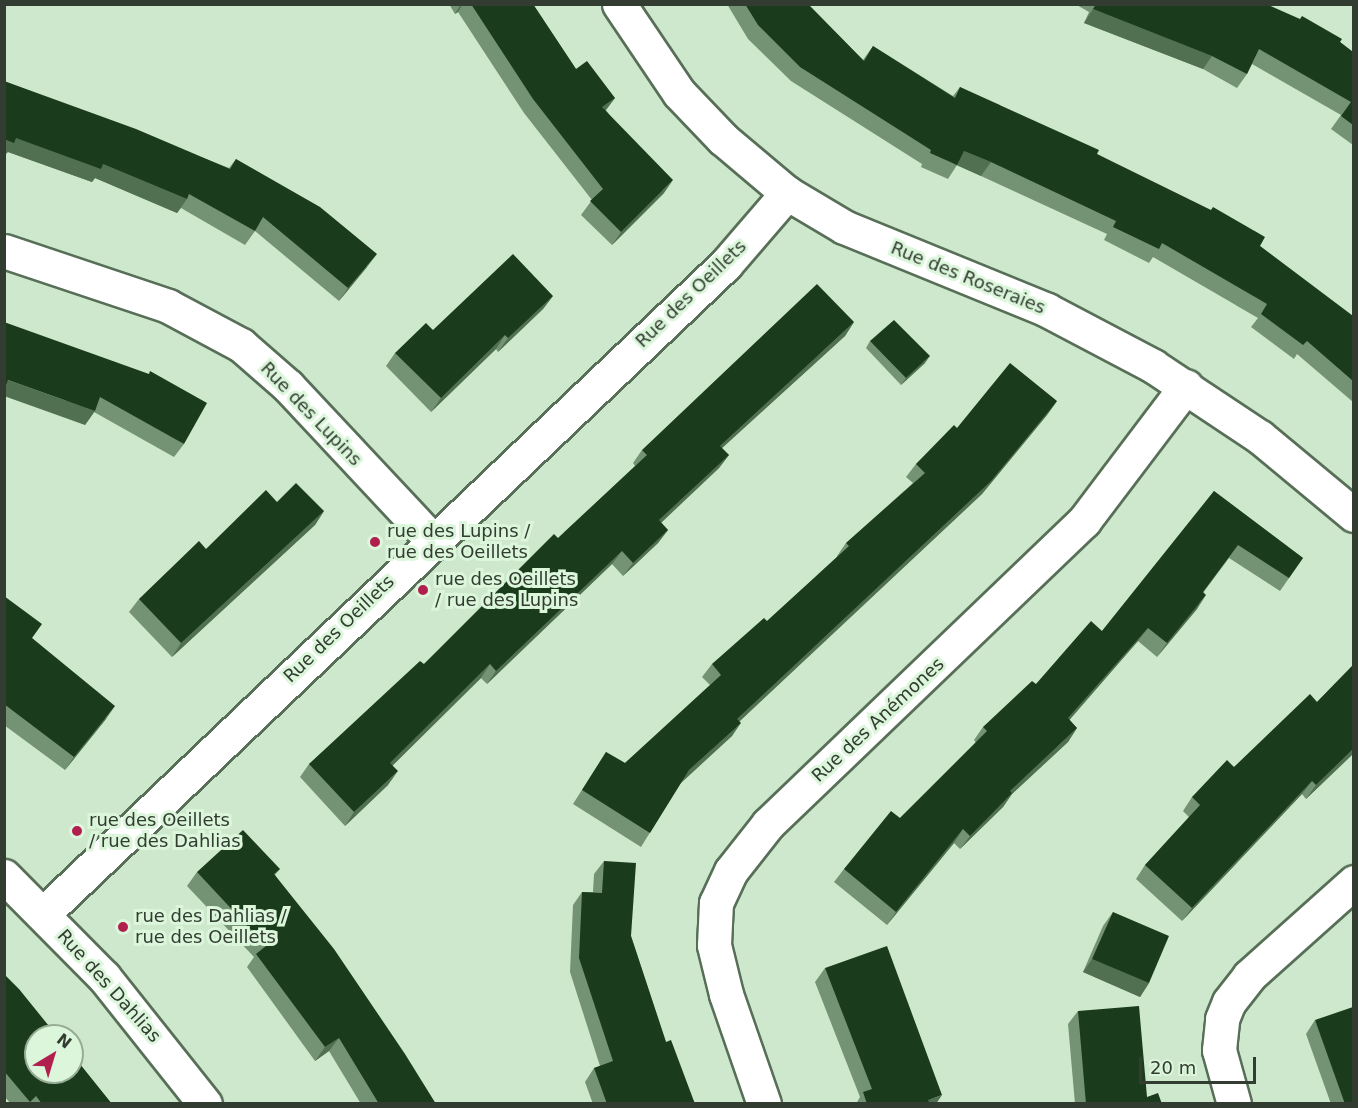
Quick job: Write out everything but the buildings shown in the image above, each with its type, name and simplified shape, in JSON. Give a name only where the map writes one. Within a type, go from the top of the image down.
[{"type":"street","name":"Rue des Roseraies","points":[[619,4],[679,93],[723,139],[787,193],[861,235],[1008,292],[1082,327],[1186,386],[1260,437],[1353,515]]},
{"type":"street","name":"Rue des Oeillets","points":[[43,914],[432,540],[726,264],[787,193]]},
{"type":"street","name":"Rue des Lupins","points":[[4,250],[168,306],[233,340],[288,386],[432,540]]},
{"type":"street","name":"Rue des Anémones","points":[[764,1104],[726,994],[714,945],[716,903],[731,871],[768,824],[1084,521],[1186,386]]},
{"type":"street","name":"Rue des Dahlias","points":[[4,876],[124,999],[205,1104]]},
{"type":"street","points":[[1234,1104],[1218,1050],[1222,1019],[1229,1002],[1250,976],[1353,882]]},
{"type":"place","name":"rue des Lupins / rue des Oeillets","points":[[375,542]]},
{"type":"place","name":"rue des Oeillets / rue des Lupins","points":[[423,590]]},
{"type":"place","name":"rue des Oeillets / rue des Dahlias","points":[[77,831]]},
{"type":"place","name":"rue des Dahlias / rue des Oeillets","points":[[123,927]]}]
